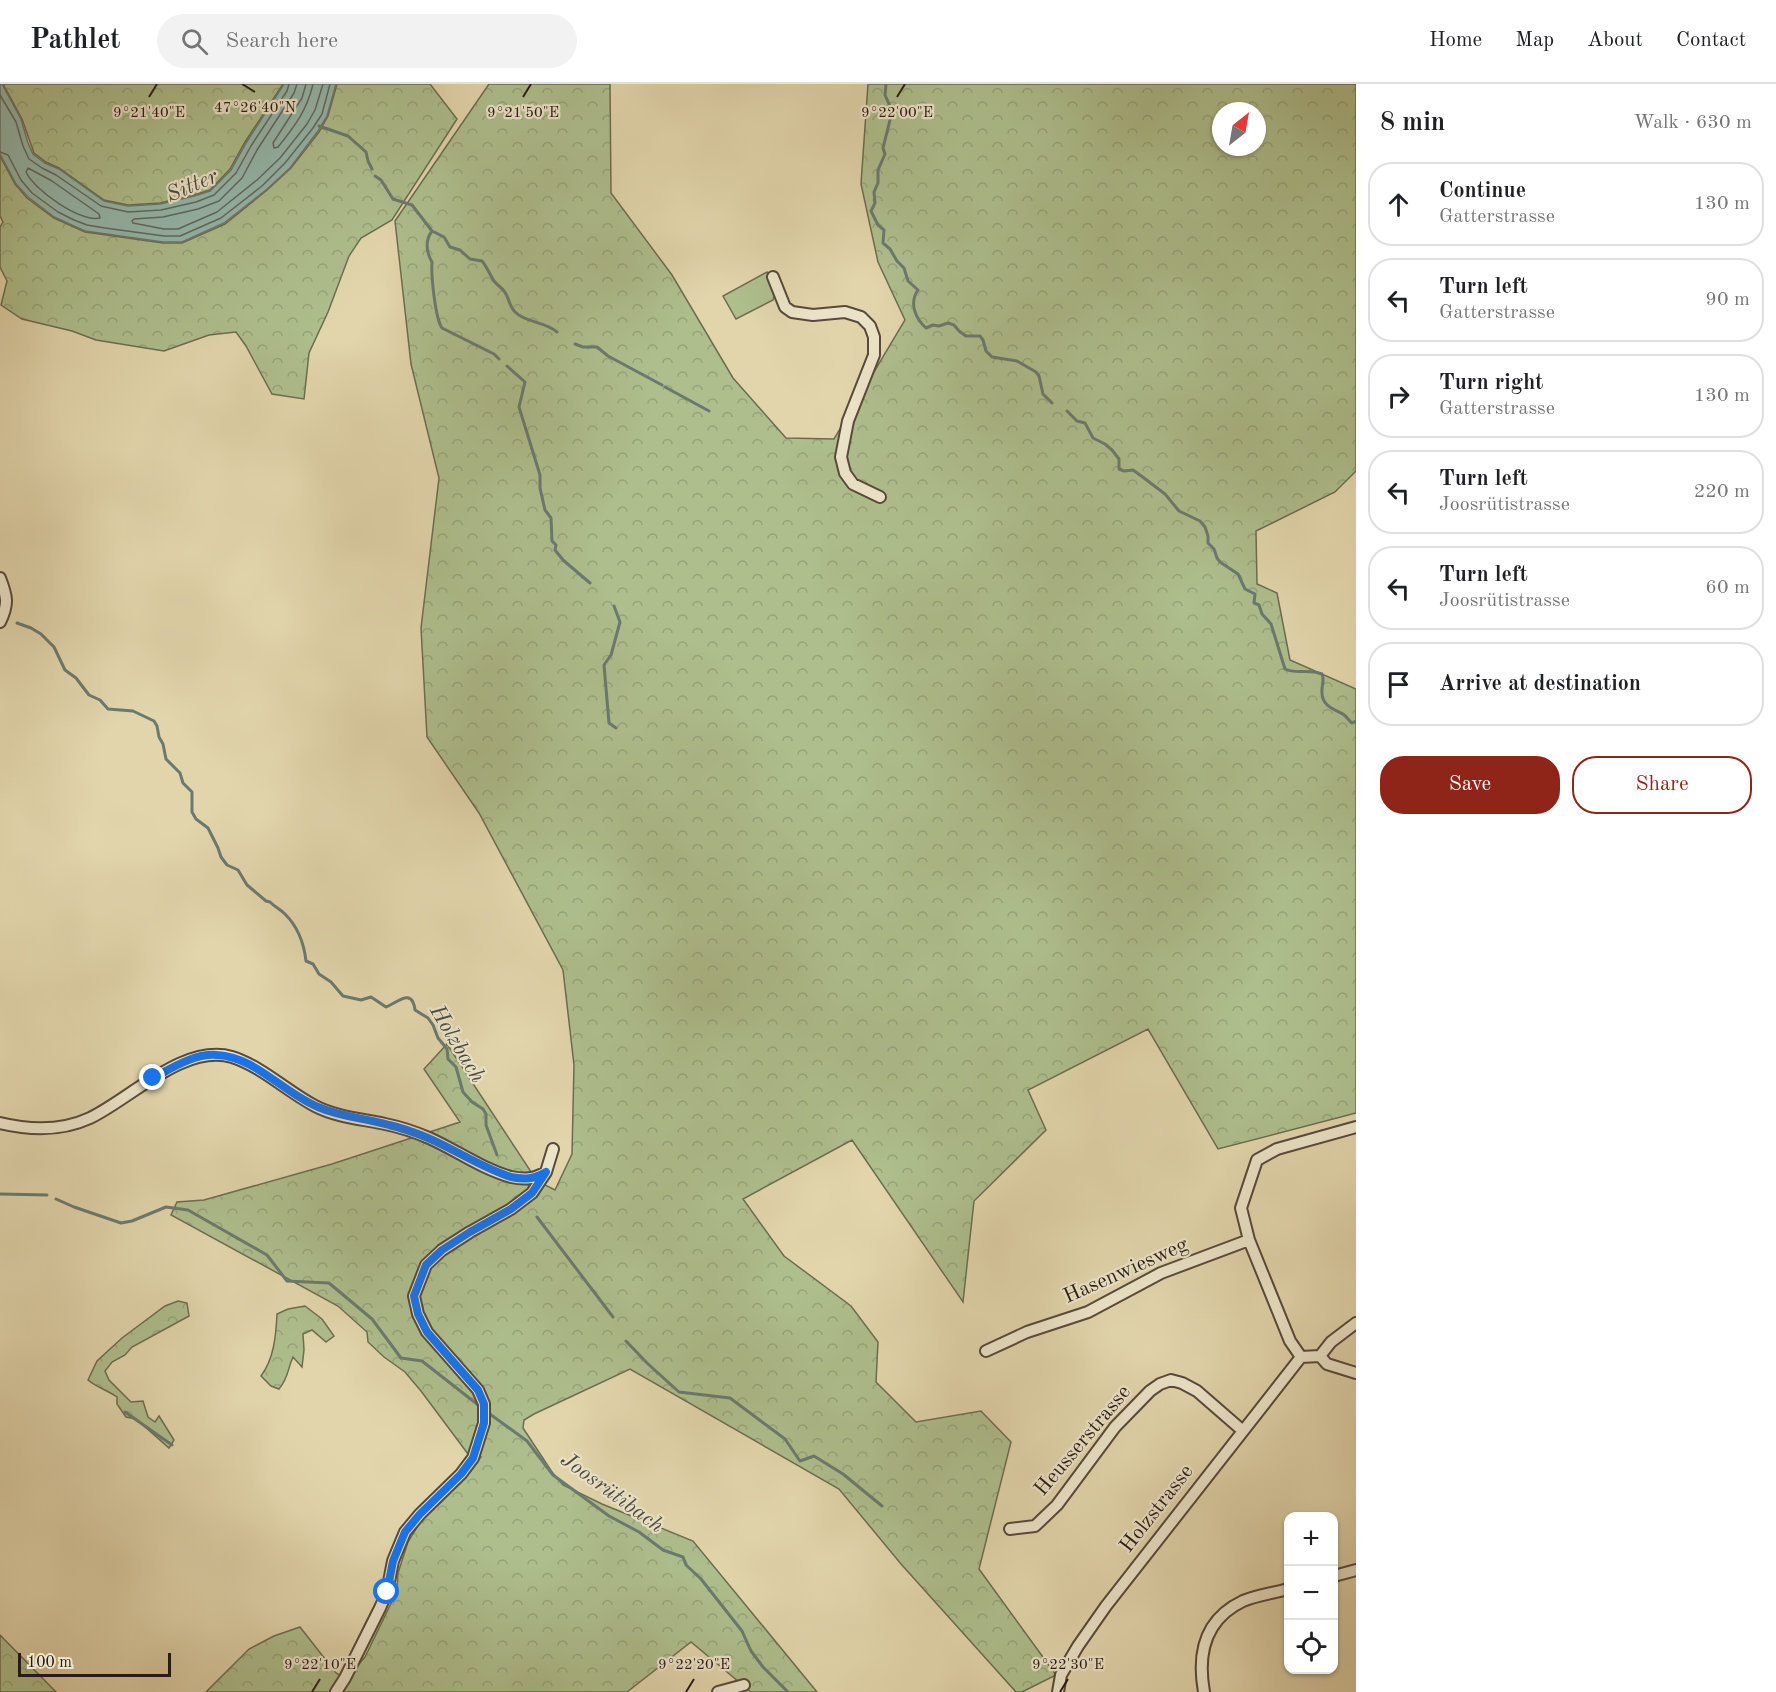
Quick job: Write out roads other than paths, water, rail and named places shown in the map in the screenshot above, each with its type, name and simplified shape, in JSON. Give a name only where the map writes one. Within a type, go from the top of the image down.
[{"type":"street","points":[[773,277],[784,307],[792,312],[813,315],[844,312],[861,317],[870,326],[874,337],[874,355],[848,421],[841,457],[845,473],[853,484],[880,497]]},
{"type":"street","points":[[0,578],[7,595],[5,612],[0,622]]},
{"type":"street","points":[[0,1123],[41,1128],[65,1126],[89,1119],[153,1078],[200,1056],[216,1054],[250,1065],[316,1107],[348,1117],[388,1124],[428,1138],[474,1162],[511,1176],[527,1179],[546,1172]]},
{"type":"street","points":[[1356,1127],[1277,1149],[1257,1160],[1241,1208],[1249,1240],[1290,1341],[1301,1357],[1320,1356],[1331,1342],[1356,1323]]},
{"type":"street","points":[[336,1692],[387,1592],[393,1561],[405,1532],[461,1474],[473,1458],[484,1423],[484,1409],[478,1390],[427,1332],[418,1314],[414,1296],[426,1265],[442,1250],[511,1209],[532,1193],[546,1172],[553,1149]]},
{"type":"street","name":"Hasenwiesweg","points":[[986,1351],[1027,1332],[1088,1312],[1161,1273],[1249,1240]]},
{"type":"street","points":[[1320,1356],[1327,1364],[1356,1373]]},
{"type":"street","name":"Holzstrasse","points":[[1058,1692],[1061,1675],[1078,1646],[1127,1579],[1301,1357]]},
{"type":"street","name":"Heusserstrasse","points":[[1010,1529],[1035,1526],[1057,1505],[1115,1427],[1150,1391],[1160,1384],[1171,1380],[1197,1391],[1243,1431]]},
{"type":"street","points":[[1338,1575],[1356,1570]]},
{"type":"street","points":[[1204,1692],[1201,1665],[1203,1650],[1215,1623],[1222,1615],[1244,1601],[1284,1590]]},
{"type":"street","points":[[718,1692],[744,1685]]},
{"type":"water","name":"Sitter","points":[[0,84],[21,119],[33,154],[59,169],[104,201],[128,206],[160,204],[210,191],[231,170],[284,84],[336,84],[327,116],[318,131],[290,168],[266,190],[224,223],[182,242],[163,242],[85,231],[54,217],[28,197],[16,184],[0,154]]},
{"type":"waterway","points":[[886,84],[885,95],[891,116],[883,148],[885,154],[878,170],[878,183],[874,192],[875,203],[871,211],[878,225],[884,230],[883,243],[904,268],[908,281],[918,290],[914,300],[916,315],[926,328],[948,323],[954,325],[966,336],[980,336],[986,351],[992,357],[1017,361],[1036,372],[1043,394],[1052,403]]},
{"type":"waterway","points":[[319,126],[348,136],[366,152],[372,169]]},
{"type":"waterway","points":[[375,176],[381,180],[393,199],[412,205],[432,231],[444,237],[450,247],[460,250],[470,259],[482,261],[494,281],[506,293],[511,307],[519,316],[557,332]]},
{"type":"waterway","points":[[432,231],[427,242],[428,254],[432,262],[435,306],[442,328],[494,354],[499,359]]},
{"type":"waterway","points":[[575,344],[583,347],[597,347],[608,356],[662,385]]},
{"type":"waterway","points":[[507,366],[525,382],[519,407],[540,475],[540,488],[545,510],[551,518],[552,541],[556,545],[555,550],[590,583]]},
{"type":"waterway","points":[[665,387],[709,411]]},
{"type":"waterway","points":[[1067,411],[1077,421],[1085,423],[1093,438],[1112,450],[1119,459],[1119,469],[1133,470],[1165,494],[1179,511],[1200,521],[1205,527],[1208,543],[1214,549],[1220,562],[1238,574],[1245,589],[1255,594],[1254,603],[1259,605],[1262,614],[1271,624],[1285,669],[1322,674],[1322,697],[1326,704],[1352,723],[1356,721]]},
{"type":"waterway","points":[[614,606],[620,622],[611,655],[604,665],[609,723],[616,728]]},
{"type":"waterway","name":"Holzbach","points":[[17,623],[41,634],[54,647],[65,670],[76,678],[89,695],[100,700],[108,709],[133,711],[154,721],[166,759],[180,773],[183,783],[192,792],[192,812],[196,819],[208,828],[227,865],[238,870],[247,885],[281,911],[293,924],[304,948],[306,961],[313,964],[319,974],[331,982],[343,996],[361,1000],[371,997],[386,1007],[403,998],[411,999],[415,1010],[428,1018],[438,1038],[447,1049],[448,1059],[456,1067],[463,1092],[486,1114],[486,1125],[497,1155]]},
{"type":"waterway","name":"Joosrütibach","points":[[0,1194],[47,1195]]},
{"type":"waterway","name":"Joosrütibach","points":[[56,1199],[121,1223],[132,1221],[166,1207],[188,1210],[267,1255],[287,1281],[329,1283],[372,1319],[401,1358],[422,1361],[482,1408]]},
{"type":"waterway","name":"Holzbach","points":[[537,1217],[613,1317]]},
{"type":"waterway","name":"Holzbach","points":[[626,1341],[679,1392],[730,1398],[785,1439],[800,1461],[814,1456],[843,1474],[882,1506]]},
{"type":"waterway","points":[[125,1412],[172,1445]]},
{"type":"waterway","name":"Joosrütibach","points":[[487,1412],[527,1441],[553,1475],[609,1516],[639,1532],[663,1550],[683,1557],[686,1565],[701,1579],[742,1631],[751,1651],[763,1667],[788,1692]]}]
